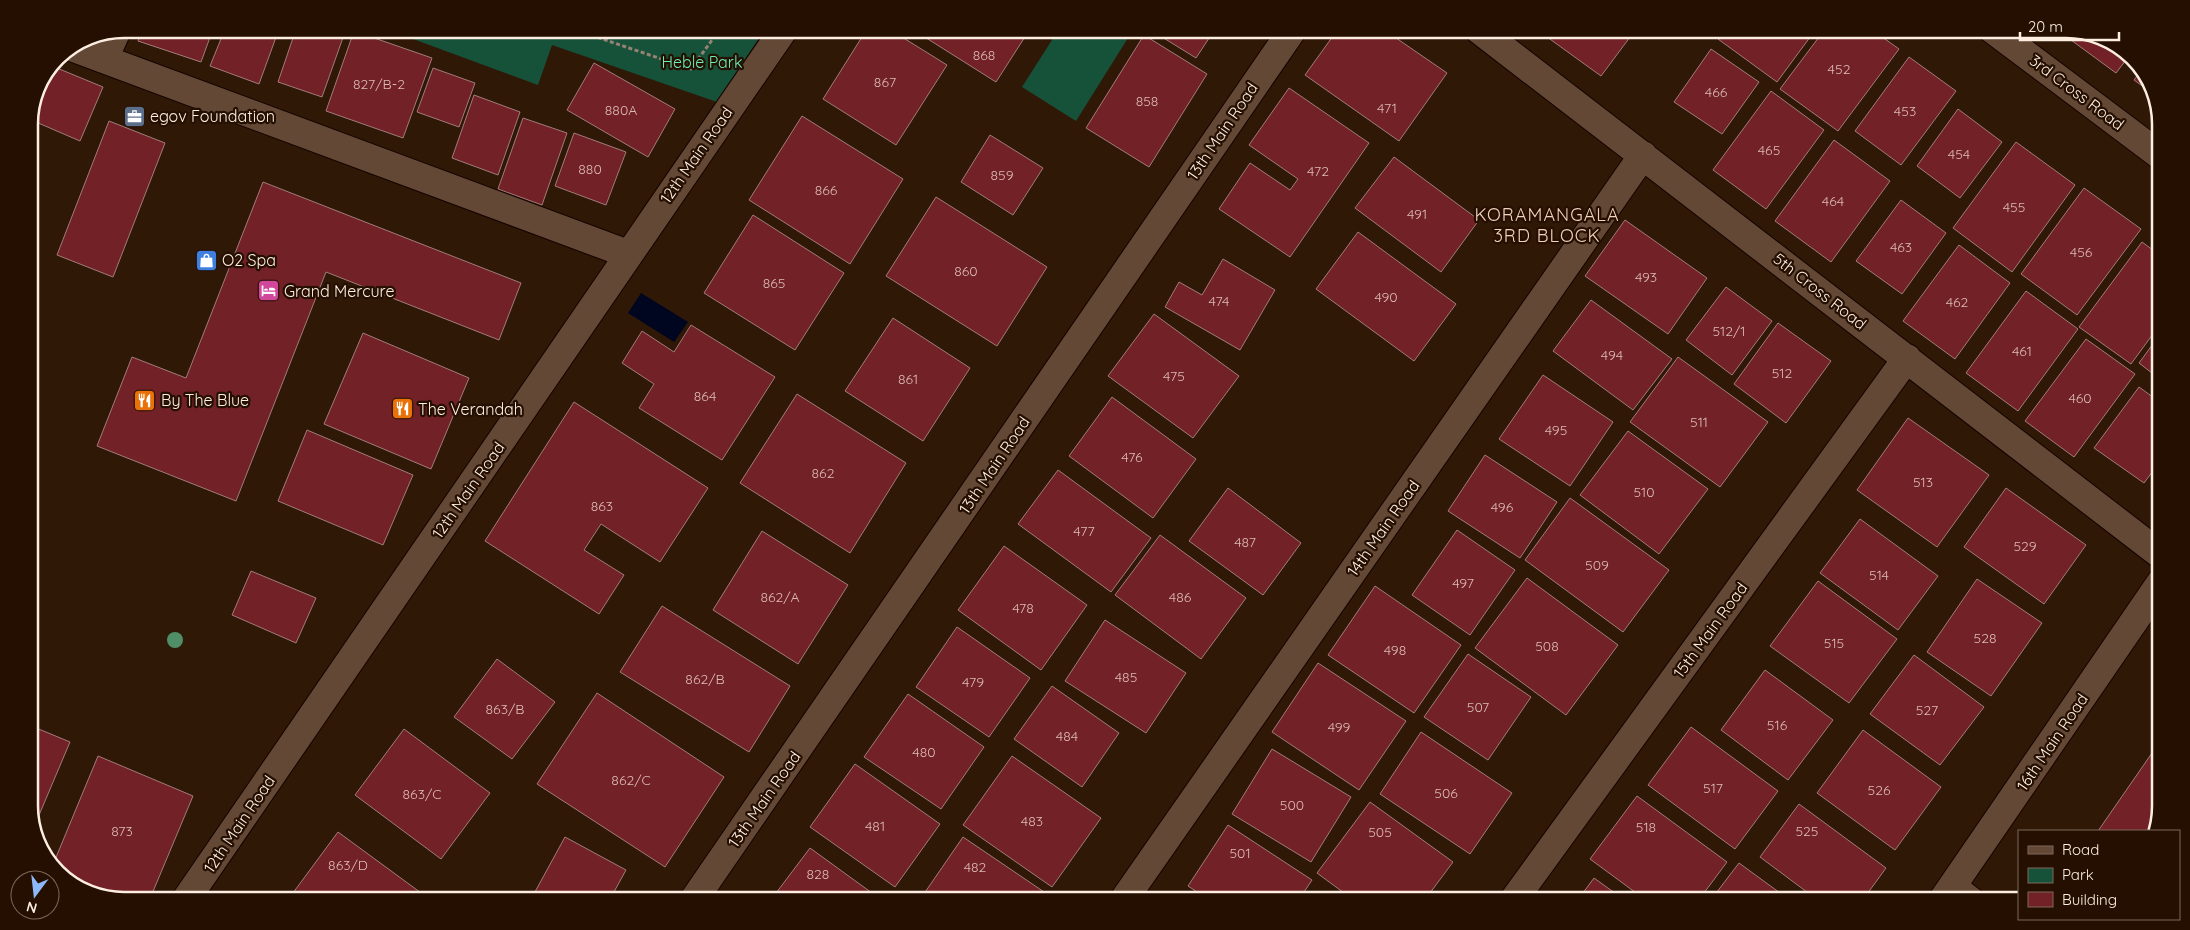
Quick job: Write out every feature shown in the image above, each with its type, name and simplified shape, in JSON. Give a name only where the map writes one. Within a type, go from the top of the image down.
[{"type":"street","name":"12th Main Road","points":[[192,892],[778,38]]},
{"type":"street","name":"13th Main Road","points":[[699,892],[1287,38]]},
{"type":"street","name":"5th Cross Road","points":[[1490,38],[2152,548]]},
{"type":"street","name":"3rd Cross Road","points":[[2004,38],[2152,149]]},
{"type":"street","points":[[104,59],[112,39]]},
{"type":"street","points":[[79,50],[628,254]]},
{"type":"street","name":"14th Main Road","points":[[1129,892],[1643,155]]},
{"type":"street","name":"15th Main Road","points":[[1520,892],[1907,358]]},
{"type":"street","name":"16th Main Road","points":[[1958,892],[2152,596]]},
{"type":"path","points":[[600,38],[691,69],[713,38]]},
{"type":"green space","name":"Heble Park","points":[[410,38],[759,38],[717,102],[552,45],[538,85]]},
{"type":"green space","points":[[1053,38],[1128,38],[1076,121],[1022,87]]},
{"type":"water","points":[[641,293],[688,322],[674,342],[628,313]]},
{"type":"building","points":[[139,38],[210,38],[201,62],[138,41]]},
{"type":"building","points":[[221,38],[276,38],[259,84],[210,66]]},
{"type":"building","points":[[293,38],[343,38],[322,97],[278,82]]},
{"type":"building","points":[[352,38],[374,38],[432,58],[403,138],[326,111]]},
{"type":"building","points":[[861,38],[904,38],[947,65],[896,145],[823,99]]},
{"type":"building","points":[[926,38],[1024,38],[996,82]]},
{"type":"building","points":[[1142,38],[1149,38],[1207,74],[1149,167],[1086,128]]},
{"type":"building","points":[[1164,38],[1209,38],[1196,58]]},
{"type":"building","points":[[1332,38],[1396,38],[1447,73],[1399,141],[1305,75]]},
{"type":"building","points":[[1548,38],[1629,38],[1601,76]]},
{"type":"building","points":[[1719,38],[1809,38],[1777,82]]},
{"type":"building","points":[[1818,38],[1884,38],[1899,49],[1838,131],[1780,89]]},
{"type":"building","points":[[2068,38],[2084,39],[2100,44],[2119,55],[2125,61],[2116,73]]},
{"type":"building","points":[[1711,49],[1759,82],[1722,134],[1674,102]]},
{"type":"building","points":[[1909,57],[1956,91],[1901,165],[1855,131]]},
{"type":"building","points":[[594,63],[675,109],[648,157],[567,110]]},
{"type":"building","points":[[58,68],[103,87],[80,141],[38,123],[40,101],[46,85]]},
{"type":"building","points":[[433,68],[475,83],[459,127],[417,112]]},
{"type":"building","points":[[2138,75],[2145,88],[2134,80]]},
{"type":"building","points":[[1289,88],[1369,143],[1290,257],[1219,209],[1250,163],[1290,190],[1298,179],[1249,145]]},
{"type":"building","points":[[1771,91],[1824,130],[1766,209],[1713,170]]},
{"type":"building","points":[[474,95],[520,112],[498,175],[452,158]]},
{"type":"building","points":[[1958,109],[2002,142],[1960,198],[1917,166]]},
{"type":"building","points":[[802,116],[903,179],[850,264],[749,200]]},
{"type":"building","points":[[523,118],[567,133],[542,205],[498,189]]},
{"type":"building","points":[[109,121],[165,143],[113,277],[57,255]]},
{"type":"building","points":[[574,133],[626,152],[606,205],[555,186]]},
{"type":"building","points":[[990,135],[1043,168],[1013,215],[961,182]]},
{"type":"building","points":[[1834,140],[1890,181],[1831,262],[1775,221]]},
{"type":"building","points":[[2016,142],[2075,185],[2012,272],[1953,228]]},
{"type":"building","points":[[1394,157],[1479,220],[1441,272],[1355,208]]},
{"type":"building","points":[[263,182],[521,283],[499,340],[326,272],[236,501],[97,446],[132,357],[186,378]]},
{"type":"building","points":[[2084,188],[2141,229],[2077,315],[2021,274]]},
{"type":"building","points":[[936,197],[1047,267],[997,346],[886,276]]},
{"type":"building","points":[[1901,200],[1946,233],[1902,294],[1856,261]]},
{"type":"building","points":[[753,215],[844,273],[795,350],[704,293]]},
{"type":"building","points":[[1625,220],[1707,278],[1668,334],[1585,276]]},
{"type":"building","points":[[1358,232],[1456,304],[1414,361],[1316,289]]},
{"type":"building","points":[[2142,242],[2152,249],[2152,335],[2131,364],[2079,327]]},
{"type":"building","points":[[1959,245],[2010,283],[1955,359],[1903,321]]},
{"type":"building","points":[[1223,259],[1275,290],[1240,350],[1165,307],[1179,282],[1202,295]]},
{"type":"building","points":[[1726,287],[1772,321],[1732,375],[1686,340]]},
{"type":"building","points":[[2026,291],[2078,329],[2018,411],[1966,373]]},
{"type":"building","points":[[1591,300],[1672,359],[1633,410],[1553,351]]},
{"type":"building","points":[[1154,314],[1239,376],[1193,438],[1108,376]]},
{"type":"building","points":[[893,318],[970,368],[923,441],[845,391]]},
{"type":"building","points":[[1778,323],[1831,361],[1786,423],[1734,384]]},
{"type":"building","points":[[691,325],[775,377],[722,460],[639,408],[654,384],[622,363],[642,331],[674,352]]},
{"type":"building","points":[[363,333],[469,378],[431,469],[324,424]]},
{"type":"building","points":[[2086,339],[2135,374],[2074,457],[2025,421]]},
{"type":"building","points":[[2152,345],[2152,373],[2139,363]]},
{"type":"building","points":[[1678,357],[1768,422],[1720,487],[1630,422]]},
{"type":"building","points":[[1543,375],[1613,422],[1570,486],[1499,439]]},
{"type":"building","points":[[2139,387],[2152,396],[2152,472],[2144,483],[2094,448]]},
{"type":"building","points":[[797,394],[906,463],[850,553],[740,483]]},
{"type":"building","points":[[1112,397],[1196,459],[1153,518],[1069,456]]},
{"type":"building","points":[[574,402],[708,488],[660,562],[601,524],[584,550],[624,575],[599,614],[485,541]]},
{"type":"building","points":[[1908,418],[1989,475],[1937,547],[1857,490]]},
{"type":"building","points":[[307,430],[413,475],[383,545],[278,501]]},
{"type":"building","points":[[1628,431],[1708,489],[1659,554],[1580,495]]},
{"type":"building","points":[[1485,455],[1557,502],[1520,558],[1448,511]]},
{"type":"building","points":[[1058,470],[1151,538],[1111,592],[1018,524]]},
{"type":"building","points":[[1228,488],[1301,543],[1263,595],[1189,541]]},
{"type":"building","points":[[2006,488],[2086,545],[2044,604],[1964,547]]},
{"type":"building","points":[[1570,498],[1669,570],[1623,632],[1525,560]]},
{"type":"building","points":[[1860,519],[1938,576],[1898,630],[1820,573]]},
{"type":"building","points":[[1457,530],[1515,570],[1470,635],[1412,595]]},
{"type":"building","points":[[762,531],[848,585],[798,664],[713,610]]},
{"type":"building","points":[[1160,535],[1246,598],[1201,659],[1115,595]]},
{"type":"building","points":[[1004,546],[1087,605],[1041,670],[958,610]]},
{"type":"building","points":[[251,571],[316,598],[296,643],[232,615]]},
{"type":"building","points":[[1527,578],[1618,645],[1566,715],[1475,648]]},
{"type":"building","points":[[1977,579],[2042,623],[1991,696],[1927,652]]},
{"type":"building","points":[[1818,581],[1897,639],[1849,703],[1770,646]]},
{"type":"building","points":[[1375,586],[1461,645],[1414,713],[1328,655]]},
{"type":"building","points":[[662,606],[790,686],[749,752],[620,672]]},
{"type":"building","points":[[1105,620],[1186,673],[1146,733],[1065,681]]},
{"type":"building","points":[[957,627],[1030,678],[989,737],[916,687]]},
{"type":"building","points":[[1468,654],[1531,697],[1488,760],[1424,717]]},
{"type":"building","points":[[1914,655],[1984,707],[1940,765],[1870,714]]},
{"type":"building","points":[[497,659],[555,702],[512,759],[454,717]]},
{"type":"building","points":[[1318,663],[1406,721],[1359,790],[1272,732]]},
{"type":"building","points":[[1765,670],[1833,720],[1788,780],[1721,730]]},
{"type":"building","points":[[1052,686],[1119,733],[1082,787],[1014,739]]},
{"type":"building","points":[[597,693],[724,777],[665,867],[537,784]]},
{"type":"building","points":[[908,694],[984,747],[941,809],[864,757]]},
{"type":"building","points":[[1691,727],[1778,791],[1735,849],[1648,785]]},
{"type":"building","points":[[38,729],[70,742],[38,817]]},
{"type":"building","points":[[404,729],[490,793],[441,859],[355,795]]},
{"type":"building","points":[[1863,730],[1941,787],[1895,850],[1817,793]]},
{"type":"building","points":[[1421,732],[1512,793],[1470,854],[1380,794]]},
{"type":"building","points":[[1272,749],[1351,797],[1311,862],[1232,814]]},
{"type":"building","points":[[2152,753],[2152,807],[2149,830],[2099,830]]},
{"type":"building","points":[[98,756],[193,796],[153,892],[106,891],[80,881],[55,859]]},
{"type":"building","points":[[1012,756],[1101,818],[1052,887],[963,825]]},
{"type":"building","points":[[855,764],[940,824],[895,887],[810,827]]},
{"type":"building","points":[[1637,796],[1727,862],[1705,892],[1635,892],[1590,859]]},
{"type":"building","points":[[1370,802],[1453,862],[1431,892],[1343,892],[1317,873]]},
{"type":"building","points":[[1799,804],[1886,868],[1869,892],[1807,892],[1760,857]]},
{"type":"building","points":[[1228,825],[1312,880],[1304,892],[1197,892],[1188,886]]},
{"type":"building","points":[[338,832],[420,892],[294,892]]},
{"type":"building","points":[[565,837],[626,870],[614,892],[535,892]]},
{"type":"building","points":[[963,837],[1044,892],[925,892]]},
{"type":"building","points":[[810,848],[871,892],[777,892]]},
{"type":"building","points":[[1739,863],[1779,892],[1717,892]]},
{"type":"building","points":[[1594,878],[1613,892],[1584,892]]},
{"type":"place","name":"egov Foundation","points":[[134,116]]},
{"type":"place","name":"O2 Spa","points":[[206,260]]},
{"type":"place","name":"Grand Mercure","points":[[268,291]]},
{"type":"place","name":"By The Blue","points":[[145,400]]},
{"type":"place","name":"The Verandah","points":[[402,409]]},
{"type":"district","name":"KORAMANGALA 3RD BLOCK","points":[[1547,225]]}]
